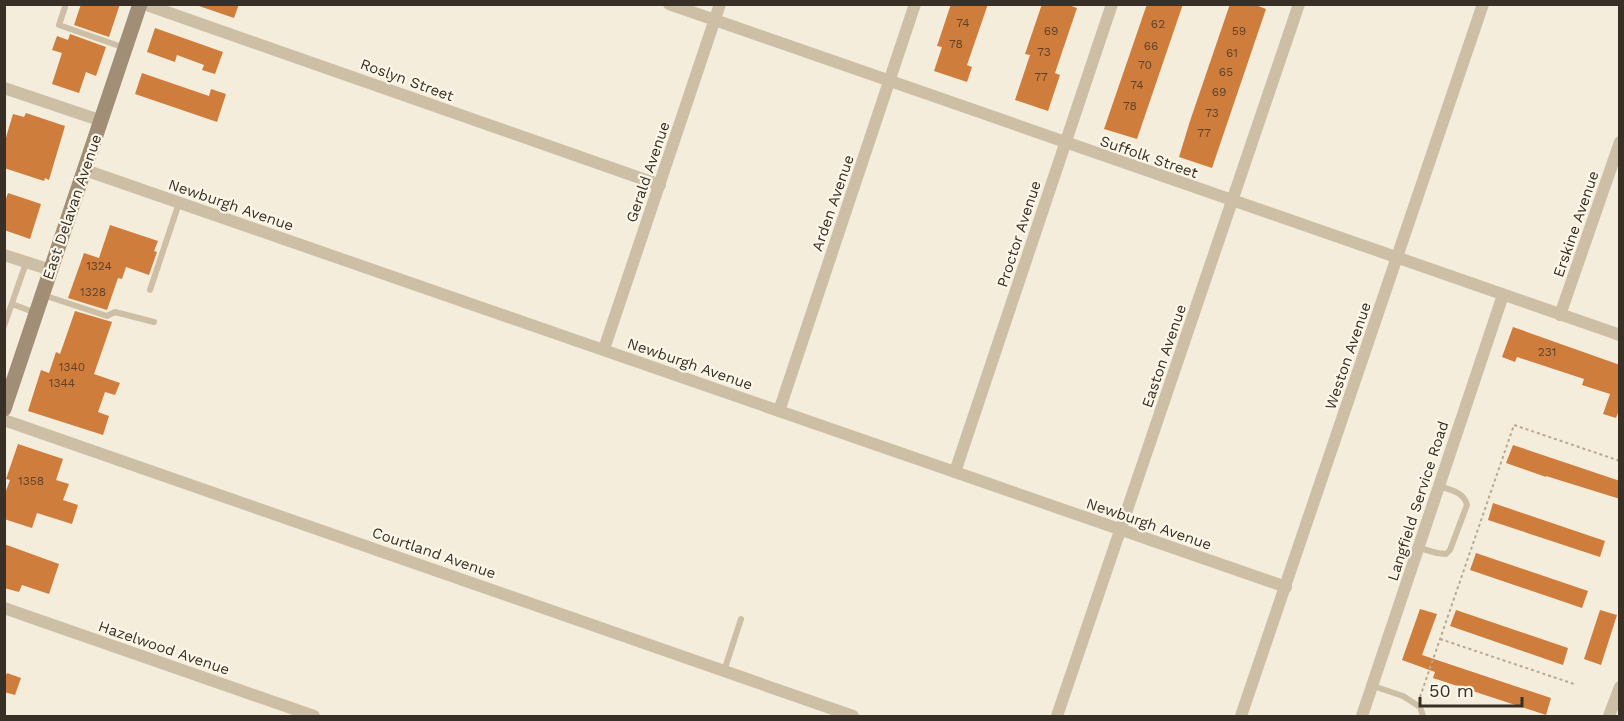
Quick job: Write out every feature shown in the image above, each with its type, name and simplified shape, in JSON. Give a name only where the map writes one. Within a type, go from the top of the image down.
[{"type":"street","name":"East Delavan Avenue","points":[[4,409],[8,386],[37,313],[140,4]]},
{"type":"street","name":"Roslyn Street","points":[[144,4],[660,184]]},
{"type":"street","name":"Suffolk Street","points":[[669,4],[1620,336]]},
{"type":"street","name":"Gerald Avenue","points":[[604,349],[720,4]]},
{"type":"street","name":"Arden Avenue","points":[[779,411],[915,4]]},
{"type":"street","name":"Proctor Avenue","points":[[955,472],[1112,4]]},
{"type":"street","name":"Easton Avenue","points":[[1058,717],[1299,4]]},
{"type":"street","name":"Weston Avenue","points":[[1241,717],[1483,4]]},
{"type":"street","points":[[4,88],[102,121]]},
{"type":"street","name":"Erskine Avenue","points":[[1560,315],[1620,142]]},
{"type":"street","name":"Newburgh Avenue","points":[[85,170],[1286,587]]},
{"type":"street","points":[[4,255],[51,270]]},
{"type":"street","name":"Langfield Service Road","points":[[1362,717],[1503,295]]},
{"type":"street","name":"Courtland Avenue","points":[[4,420],[853,717]]},
{"type":"street","name":"Hazelwood Avenue","points":[[4,608],[314,717]]},
{"type":"street","points":[[1609,717],[1620,687]]},
{"type":"lane","points":[[65,7],[59,26],[126,48]]},
{"type":"lane","points":[[150,290],[179,203]]},
{"type":"lane","points":[[4,326],[26,262]]},
{"type":"lane","points":[[43,295],[107,316],[115,312],[154,322]]},
{"type":"lane","points":[[12,304],[37,313]]},
{"type":"lane","points":[[1419,548],[1446,554],[1450,550],[1467,505],[1465,498],[1460,494],[1439,486]]},
{"type":"lane","points":[[724,671],[741,619]]},
{"type":"lane","points":[[1372,686],[1403,696],[1420,707],[1423,717]]},
{"type":"path","points":[[1417,705],[1514,425],[1620,461]]},
{"type":"path","points":[[1440,639],[1574,684]]},
{"type":"building","points":[[81,4],[120,4],[109,37],[74,25]]},
{"type":"building","points":[[199,4],[239,4],[234,18],[199,6]]},
{"type":"building","points":[[951,4],[988,4],[967,65],[972,67],[967,82],[934,71],[942,47],[937,46]]},
{"type":"building","points":[[1042,4],[1066,4],[1077,8],[1055,73],[1060,75],[1048,111],[1015,100],[1030,55],[1025,54]]},
{"type":"building","points":[[1147,4],[1183,4],[1137,139],[1104,129]]},
{"type":"building","points":[[1230,4],[1253,4],[1266,9],[1212,168],[1179,157]]},
{"type":"building","points":[[155,28],[223,52],[215,74],[202,70],[204,65],[177,55],[175,62],[147,52]]},
{"type":"building","points":[[70,34],[106,47],[96,76],[86,72],[79,93],[52,84],[62,53],[52,50],[57,36],[68,40]]},
{"type":"building","points":[[142,73],[209,96],[211,89],[226,94],[217,122],[135,94]]},
{"type":"building","points":[[26,113],[65,126],[49,180],[45,178],[44,181],[4,168],[4,144],[13,114],[24,117]]},
{"type":"building","points":[[8,193],[41,204],[30,239],[4,230],[4,204]]},
{"type":"building","points":[[110,225],[158,241],[154,251],[157,252],[149,275],[126,267],[122,279],[118,278],[107,310],[68,298],[84,253],[99,258]]},
{"type":"building","points":[[75,311],[112,322],[94,374],[120,383],[115,395],[105,392],[98,412],[109,416],[103,435],[28,411],[41,370],[49,373],[56,352],[60,354]]},
{"type":"building","points":[[1513,327],[1620,365],[1620,408],[1616,418],[1603,414],[1610,394],[1582,385],[1584,379],[1517,357],[1515,362],[1502,357]]},
{"type":"building","points":[[18,444],[63,459],[56,480],[69,484],[63,500],[78,505],[72,524],[37,513],[32,528],[4,519],[4,496],[10,480],[6,479]]},
{"type":"building","points":[[1513,445],[1620,481],[1620,499],[1506,463]]},
{"type":"building","points":[[1493,503],[1605,541],[1600,557],[1488,520]]},
{"type":"building","points":[[4,544],[59,564],[49,594],[22,585],[19,592],[4,588]]},
{"type":"building","points":[[1476,553],[1588,591],[1582,608],[1470,570]]},
{"type":"building","points":[[1420,609],[1437,614],[1422,655],[1551,698],[1546,715],[1433,678],[1435,672],[1402,660]]},
{"type":"building","points":[[1456,610],[1568,648],[1563,665],[1450,626]]},
{"type":"building","points":[[1600,610],[1617,615],[1601,665],[1584,659]]},
{"type":"building","points":[[7,673],[21,678],[15,695],[4,692],[4,679]]}]
